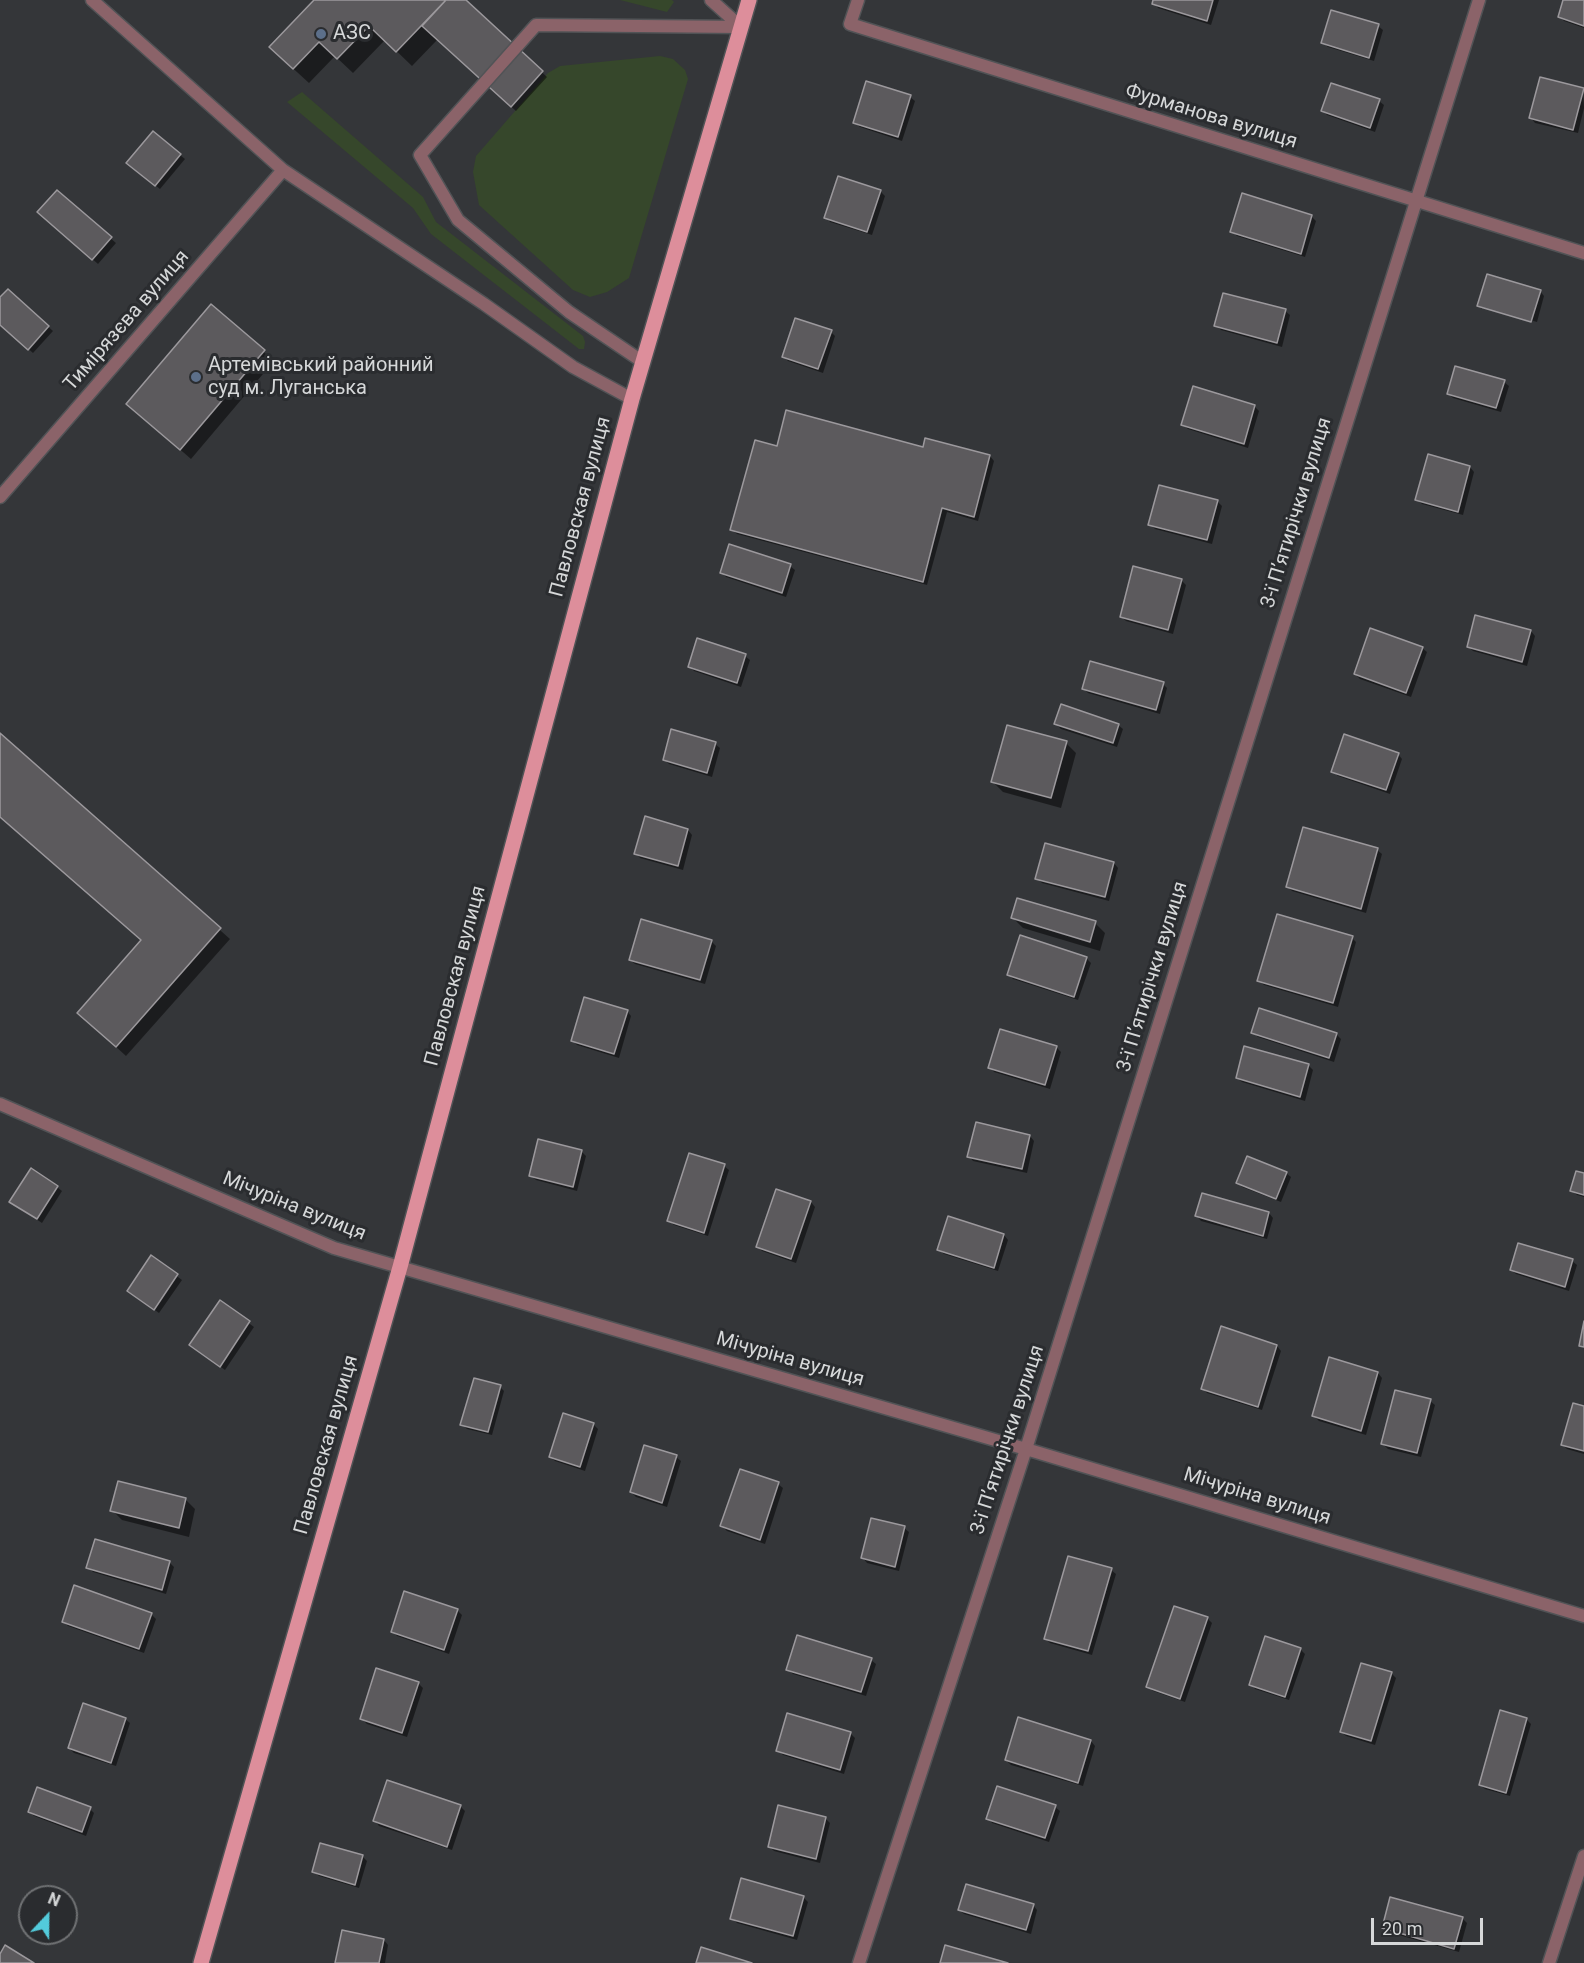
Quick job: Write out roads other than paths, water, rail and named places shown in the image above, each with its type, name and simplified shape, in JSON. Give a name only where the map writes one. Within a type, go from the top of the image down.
[{"type":"main road","name":"Павловская вулиця","points":[[201,1963],[400,1267],[632,399],[749,0]]},
{"type":"street","points":[[92,0],[283,170],[573,366],[632,399]]},
{"type":"street","points":[[711,0],[741,27]]},
{"type":"street","name":"Фурманова вулиця","points":[[858,0],[850,24],[1584,253]]},
{"type":"street","name":"3-ї П’ятирічки вулиця","points":[[859,1963],[1026,1449],[1479,0]]},
{"type":"street","points":[[643,362],[569,312],[458,220],[420,155],[536,25],[741,27]]},
{"type":"street","name":"Тимірязєва вулиця","points":[[0,497],[283,170]]},
{"type":"street","name":"Мічуріна вулиця","points":[[0,1105],[334,1248],[1026,1449],[1584,1616]]},
{"type":"street","points":[[1549,1963],[1584,1856]]},
{"type":"place","name":"АЗС","points":[[321,34]]},
{"type":"place","name":"Артемівський районний суд м. Луганська","points":[[196,377]]}]
